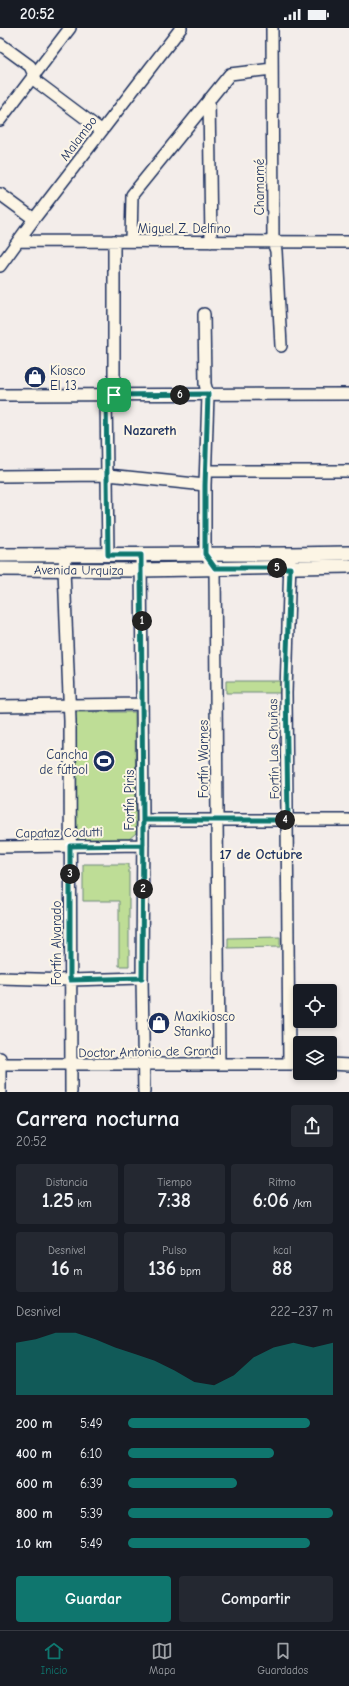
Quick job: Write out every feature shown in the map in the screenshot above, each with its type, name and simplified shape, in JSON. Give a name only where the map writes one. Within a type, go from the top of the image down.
[{"type":"main road","name":"Avenida Urquiza","points":[[0,555],[349,553]]},
{"type":"main road","name":"Avenida Urquiza","points":[[0,569],[141,570],[349,566]]},
{"type":"street","points":[[0,120],[70,28]]},
{"type":"street","name":"Malambo","points":[[0,266],[101,130],[181,28]]},
{"type":"street","name":"Chamamé","points":[[272,28],[273,242],[276,251],[281,346]]},
{"type":"street","points":[[0,44],[30,66],[37,82],[101,130]]},
{"type":"street","points":[[131,242],[132,195],[209,99],[230,74],[272,69]]},
{"type":"street","points":[[209,99],[212,242]]},
{"type":"street","points":[[0,194],[34,219]]},
{"type":"street","name":"Miguel Z. Delfino","points":[[18,241],[349,242]]},
{"type":"street","points":[[108,555],[108,475],[114,241]]},
{"type":"street","points":[[204,314],[205,384],[208,394],[205,485],[205,554],[215,568]]},
{"type":"street","points":[[0,396],[349,394]]},
{"type":"street","points":[[206,471],[349,471]]},
{"type":"street","points":[[0,476],[108,475],[205,485]]},
{"type":"street","name":"Fortín Las Chuñas","points":[[290,554],[286,681],[293,1036]]},
{"type":"street","name":"Fortín Alvarado","points":[[65,555],[64,569],[69,705],[71,1092]]},
{"type":"street","name":"Fortín Piris","points":[[141,555],[143,820],[142,978],[144,1092]]},
{"type":"street","name":"Fortín Warnes","points":[[215,568],[219,1064]]},
{"type":"street","points":[[0,706],[142,704]]},
{"type":"street","points":[[143,820],[349,820]]},
{"type":"street","name":"Capataz Codutti","points":[[0,847],[143,845]]},
{"type":"street","points":[[0,978],[70,980],[142,978]]},
{"type":"street","points":[[0,1058],[0,1092]]},
{"type":"street","name":"Doctor Antonio de Grandi","points":[[0,1064],[293,1064]]},
{"type":"street","points":[[337,1064],[349,1065]]},
{"type":"green space","points":[[72,560],[133,560],[133,562],[72,563]]},
{"type":"green space","points":[[4,561],[60,561],[60,563],[4,564]]},
{"type":"green space","points":[[226,681],[285,681],[285,693],[226,693]]},
{"type":"green space","points":[[73,712],[135,712],[136,833],[128,840],[75,842]]},
{"type":"green space","points":[[83,864],[129,864],[129,966],[119,966],[119,901],[83,901]]},
{"type":"green space","points":[[280,937],[280,947],[228,948],[228,938]]},
{"type":"place","name":"Kiosco El 13","points":[[35,377]]},
{"type":"place","name":"Cancha de fútbol","points":[[104,761]]},
{"type":"place","name":"Maxikiosco Stanko","points":[[159,1023]]},
{"type":"district","name":"Nazareth","points":[[150,430]]},
{"type":"district","name":"17 de Octubre","points":[[261,854]]},
{"type":"route","points":[[114,395],[106,395],[108,555],[141,555],[143,820],[143,837],[143,845],[142,978],[70,980],[70,846],[143,845],[143,820],[288,820],[286,681],[290,568],[215,568],[205,554],[205,485],[208,394],[114,395]]}]
